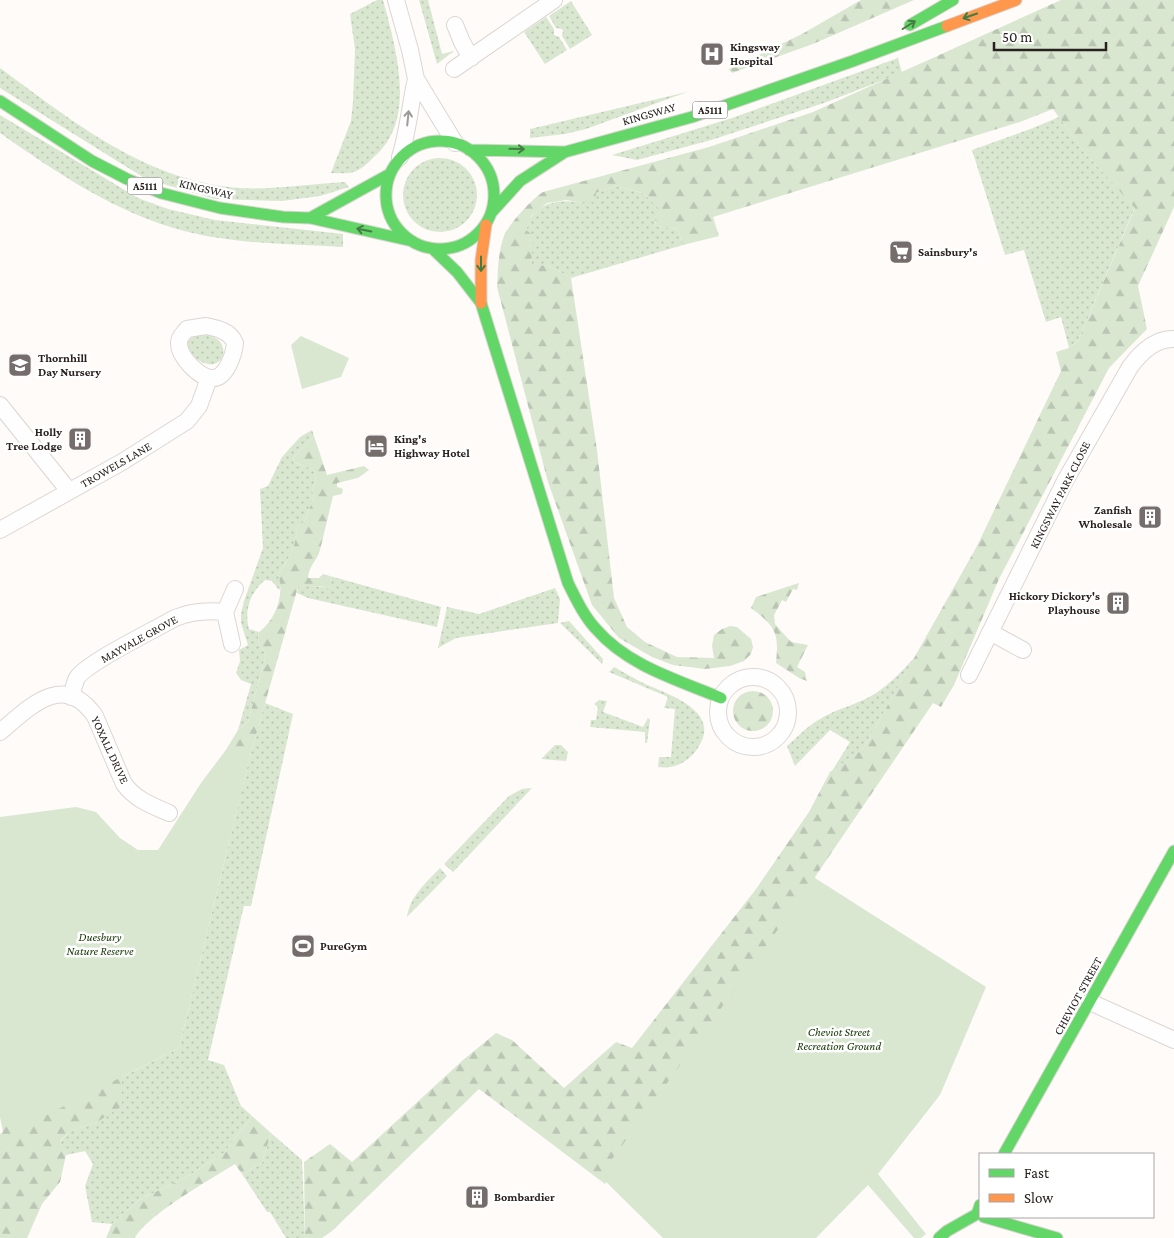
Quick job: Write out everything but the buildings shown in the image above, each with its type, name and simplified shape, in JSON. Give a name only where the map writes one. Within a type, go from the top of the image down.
[{"type":"main road","name":"KINGSWAY","points":[[853,61],[932,11],[953,0]]},
{"type":"main road","name":"KINGSWAY","points":[[491,212],[520,182],[565,152],[692,117],[853,61],[1016,0]]},
{"type":"main road","name":"KINGSWAY","points":[[0,101],[92,161],[127,179],[161,192],[220,208],[283,217],[310,218],[412,242]]},
{"type":"main road","name":"A5111","points":[[310,218],[388,175],[400,157],[421,144],[443,140],[462,147],[477,156],[484,164],[491,180],[494,197],[486,225]]},
{"type":"main road","name":"KINGSWAY","points":[[462,147],[565,152]]},
{"type":"main road","points":[[388,175],[387,205],[392,218],[412,242]]},
{"type":"main road","points":[[434,250],[457,246],[477,234],[486,225]]},
{"type":"main road","points":[[486,225],[481,260],[481,303],[566,577],[582,613],[601,636],[627,657],[672,679],[720,698]]},
{"type":"main road","name":"A5111","points":[[412,242],[434,250]]},
{"type":"main road","points":[[434,250],[457,272],[481,303]]},
{"type":"main road","name":"CHEVIOT STREET","points":[[1005,1153],[1172,858]]},
{"type":"main road","points":[[939,1238],[947,1231],[979,1214]]},
{"type":"main road","points":[[991,1218],[1004,1224],[1057,1238]]},
{"type":"street","points":[[396,0],[416,79],[462,147]]},
{"type":"street","points":[[454,69],[554,0]]},
{"type":"street","points":[[455,25],[470,58]]},
{"type":"street","points":[[400,157],[406,138],[416,79]]},
{"type":"street","name":"KINGSWAY PARK CLOSE","points":[[969,675],[1065,481],[1130,367],[1139,355],[1163,338],[1174,339]]},
{"type":"street","name":"TROWELS LANE","points":[[0,530],[122,462],[187,421],[199,406],[209,378]]},
{"type":"street","points":[[0,405],[69,491]]},
{"type":"street","points":[[232,644],[225,612],[235,590]]},
{"type":"street","name":"MAYVALE GROVE","points":[[71,697],[78,677],[82,673],[100,660],[175,618],[186,613],[198,611],[212,610],[225,612]]},
{"type":"street","points":[[990,632],[1023,650]]},
{"type":"street","points":[[754,676],[770,681],[777,686],[787,700],[788,717],[786,725],[771,743],[757,747],[744,746],[732,740],[722,729],[718,714],[720,698],[734,682],[743,678],[754,676]]},
{"type":"street","points":[[0,732],[48,696],[59,694],[71,697]]},
{"type":"street","name":"YOXALL DRIVE","points":[[71,697],[88,706],[95,716],[124,784],[130,792],[148,804],[169,813]]},
{"type":"street","points":[[1090,1002],[1174,1040]]},
{"type":"green space","points":[[377,0],[383,0],[397,60],[400,102],[396,122],[388,140],[375,156],[360,169],[354,172],[331,173],[351,121],[355,49],[350,14]]},
{"type":"green space","points":[[419,0],[428,0],[442,54],[454,51],[437,64]]},
{"type":"green space","points":[[861,0],[914,0],[813,44],[732,73],[729,69],[802,34]]},
{"type":"green space","points":[[1061,0],[1174,0],[1174,207],[1138,286],[1147,329],[1109,368],[999,579],[954,685],[941,707],[933,703],[815,877],[820,895],[693,1059],[605,1184],[479,1089],[332,1231],[322,1238],[305,1238],[304,1162],[330,1144],[352,1162],[463,1060],[496,1033],[512,1040],[564,1088],[616,1042],[632,1048],[756,889],[809,812],[830,772],[863,749],[977,546],[1061,371],[1056,352],[1069,348],[1078,341],[1135,208],[1085,153],[1053,109],[1020,122],[713,217],[719,236],[683,245],[678,229],[656,226],[655,217],[659,209],[643,193],[615,186],[596,193],[595,202],[584,203],[566,200],[547,203],[532,215],[526,230],[534,236],[531,265],[549,266],[571,278],[597,450],[614,598],[627,627],[645,642],[677,657],[714,658],[712,646],[714,635],[730,626],[737,627],[751,639],[753,647],[751,654],[744,661],[730,666],[705,669],[673,665],[652,657],[619,638],[592,605],[548,482],[497,287],[499,255],[506,231],[521,212],[543,192],[709,147],[813,112]]},
{"type":"green space","points":[[571,1],[592,35],[570,49],[562,36],[562,29],[556,28],[549,16]]},
{"type":"green space","points":[[546,17],[554,29],[554,35],[559,37],[567,50],[545,64],[524,32]]},
{"type":"green space","points":[[898,58],[902,73],[824,103],[711,140],[637,160],[612,155],[732,118]]},
{"type":"green space","points":[[0,68],[83,128],[141,161],[172,173],[204,183],[238,188],[278,188],[345,182],[349,187],[320,196],[282,201],[215,199],[146,179],[0,88]]},
{"type":"green space","points":[[687,92],[586,129],[565,134],[530,138],[530,129]]},
{"type":"green space","points":[[0,115],[138,198],[168,209],[215,220],[343,234],[343,247],[223,239],[184,231],[135,214],[65,177],[0,133]]},
{"type":"green space","points":[[1059,117],[1085,153],[1135,207],[1078,341],[1069,348],[1061,317],[1046,322],[1024,250],[1005,255],[972,150]]},
{"type":"green space","points":[[440,158],[461,164],[471,174],[477,195],[471,216],[461,226],[440,232],[419,226],[409,216],[403,195],[409,174],[419,164]]},
{"type":"green space","points":[[615,186],[643,193],[660,209],[655,217],[656,226],[678,229],[683,245],[571,278],[549,266],[531,266],[532,253],[526,230],[537,210],[556,202],[584,203],[596,193]]},
{"type":"green space","points":[[209,335],[221,343],[223,349],[221,360],[217,363],[204,363],[186,347],[189,339],[195,336]]},
{"type":"green space","points":[[301,336],[349,358],[341,377],[302,389],[291,345]]},
{"type":"green space","points":[[312,430],[314,436],[294,457],[293,462],[313,469],[316,480],[312,490],[314,497],[304,522],[296,527],[292,552],[278,574],[282,584],[279,590],[272,581],[265,580],[255,590],[248,609],[249,629],[259,632],[258,641],[266,654],[248,722],[238,730],[251,684],[241,680],[236,673],[240,661],[239,650],[248,645],[241,623],[241,614],[263,548],[260,489],[268,486],[282,457],[300,437]]},
{"type":"green space","points":[[314,436],[327,475],[364,466],[369,470],[358,478],[337,483],[337,487],[343,489],[342,494],[333,496],[320,550],[308,578],[319,578],[323,574],[330,576],[332,585],[329,588],[319,586],[298,587],[249,760],[227,849],[217,856],[224,753],[238,730],[248,722],[266,654],[258,641],[259,632],[270,621],[278,606],[280,581],[278,574],[292,552],[296,527],[304,522],[314,497],[312,490],[316,480],[313,469],[293,462],[294,457]]},
{"type":"green space","points":[[330,576],[441,607],[437,627],[308,598],[297,593],[298,587],[314,586],[329,588]]},
{"type":"green space","points":[[799,583],[797,590],[793,589],[786,602],[782,600],[774,615],[775,624],[791,642],[808,645],[797,667],[805,672],[807,681],[776,663],[777,644],[774,631],[766,620],[751,608],[756,597]]},
{"type":"green space","points":[[555,588],[560,599],[558,623],[456,638],[438,648],[447,607],[479,614]]},
{"type":"green space","points":[[569,621],[603,659],[602,664],[560,623]]},
{"type":"green space","points":[[915,657],[863,749],[832,771],[850,742],[830,730],[795,766],[787,746],[820,719],[876,693],[892,681]]},
{"type":"green space","points":[[614,667],[678,699],[690,706],[699,715],[704,726],[703,738],[695,752],[687,760],[674,766],[658,767],[659,757],[671,757],[675,709],[664,708],[668,697],[609,672]]},
{"type":"green space","points":[[749,691],[757,691],[764,694],[770,700],[773,711],[770,722],[764,728],[757,731],[749,731],[742,728],[736,722],[733,715],[733,707],[736,700],[742,694]]},
{"type":"green space","points":[[599,700],[607,701],[603,712],[643,727],[648,718],[650,720],[647,743],[645,743],[645,732],[590,727],[591,720],[596,720],[598,707],[594,704]]},
{"type":"green space","points":[[265,703],[293,714],[251,906],[244,906],[208,1060],[224,1065],[241,1106],[252,1116],[225,1152],[190,1175],[139,1200],[112,1224],[92,1222],[85,1186],[93,1164],[85,1151],[66,1155],[60,1142],[70,1131],[97,1122],[122,1087],[122,1077],[179,1048],[249,760]]},
{"type":"green space","points":[[555,745],[561,745],[568,752],[566,761],[541,759]]},
{"type":"green space","name":"Duesbury Nature Reserve","points":[[225,751],[249,760],[179,1048],[11,1133],[0,1102],[0,817],[76,807],[96,812],[120,838],[138,850],[158,850],[201,783]]},
{"type":"green space","points":[[532,788],[453,872],[444,864],[509,796],[522,789]]},
{"type":"green space","points":[[0,853],[122,1068],[122,1106],[97,1122],[70,1131],[60,1141],[66,1155],[60,1182],[42,1204],[27,1238],[0,1238],[0,1134],[3,1132],[0,1117]]},
{"type":"green space","points":[[440,868],[447,876],[407,917],[415,896]]},
{"type":"green space","name":"Cheviot Street Recreation Ground","points":[[815,878],[986,987],[940,1095],[878,1174],[926,1234],[921,1238],[914,1238],[868,1185],[816,1238],[663,1238],[600,1176]]},
{"type":"green space","points":[[252,1116],[271,1133],[262,1163],[242,1174],[235,1164],[166,1208],[152,1219],[135,1238],[106,1238],[112,1224],[139,1200],[190,1175],[225,1152]]},
{"type":"green space","points":[[271,1133],[302,1160],[305,1238],[286,1238],[270,1212],[267,1212],[242,1174],[262,1163]]},
{"type":"traffic: fast","points":[[910,25],[953,0]]},
{"type":"traffic: fast","points":[[491,213],[520,181],[565,152],[692,117],[947,26]]},
{"type":"traffic: fast","points":[[0,101],[92,161],[127,179],[161,193],[220,208],[283,217],[310,218],[412,241]]},
{"type":"traffic: fast","points":[[440,141],[461,145],[478,157],[490,174],[494,195],[490,216],[478,233],[461,245],[440,249],[419,245],[402,233],[390,216],[386,195],[390,174],[402,157],[419,145],[440,141]]},
{"type":"traffic: fast","points":[[469,150],[565,152]]},
{"type":"traffic: fast","points":[[310,218],[388,175]]},
{"type":"traffic: fast","points":[[434,250],[457,272],[481,303],[568,583],[584,613],[596,629],[623,653],[654,671],[721,698]]},
{"type":"traffic: fast","points":[[1005,1153],[1174,851]]},
{"type":"traffic: fast","points":[[939,1238],[947,1231],[977,1214],[979,1208]]},
{"type":"traffic: fast","points":[[987,1218],[1057,1238]]},
{"type":"traffic: slow","points":[[947,26],[1016,0]]},
{"type":"traffic: slow","points":[[481,303],[481,260],[486,225]]},
{"type":"place","name":"Kingsway Hospital","points":[[712,54]]},
{"type":"place","name":"Sainsbury's","points":[[901,252]]},
{"type":"place","name":"Thornhill Day Nursery","points":[[20,365]]},
{"type":"place","name":"Holly Tree Lodge","points":[[80,439]]},
{"type":"place","name":"King's Highway Hotel","points":[[376,446]]},
{"type":"place","name":"Zanfish Wholesale","points":[[1150,517]]},
{"type":"place","name":"Hickory Dickory's Playhouse","points":[[1118,603]]},
{"type":"place","name":"PureGym","points":[[303,946]]},
{"type":"place","name":"Bombardier","points":[[477,1197]]}]
